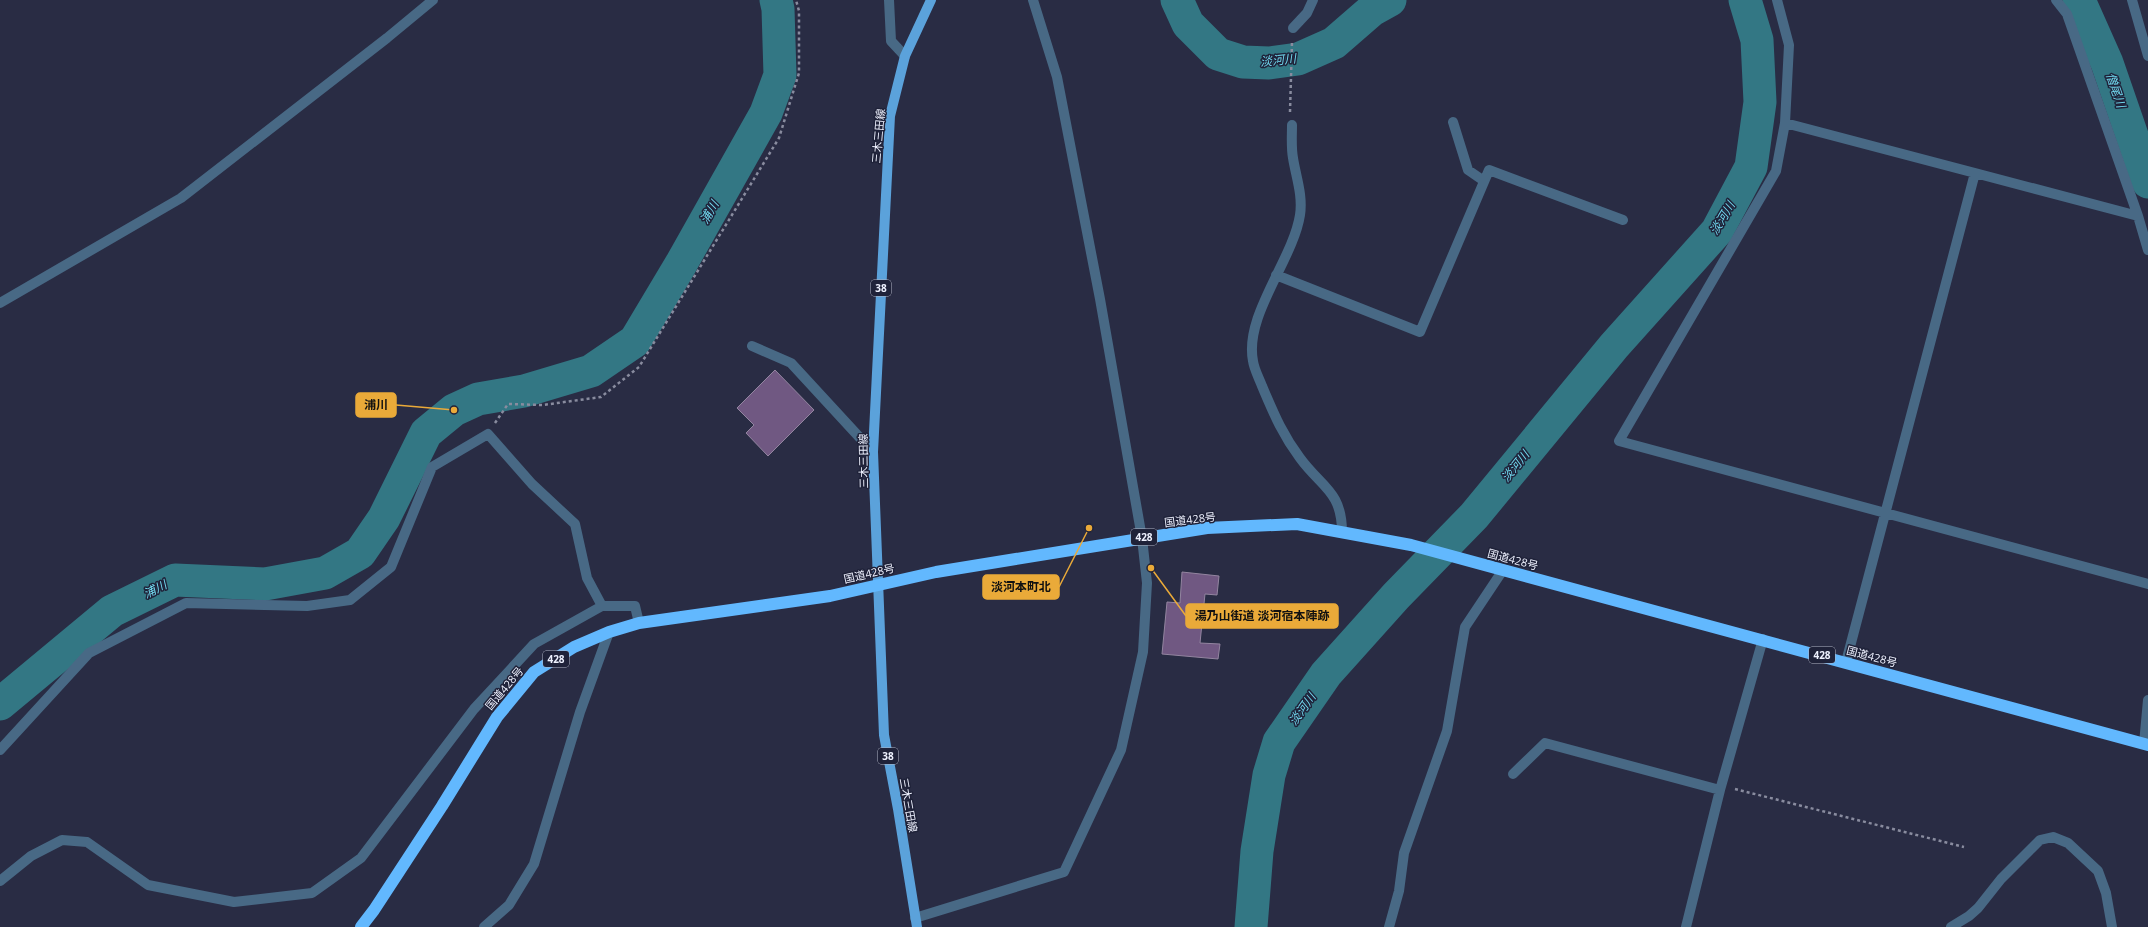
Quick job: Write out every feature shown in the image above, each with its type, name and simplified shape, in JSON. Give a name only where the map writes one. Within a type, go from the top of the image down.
[{"type":"highway","name":"国道428号","points":[[361,927],[374,910],[442,806],[497,717],[534,672],[574,647],[610,632],[639,623],[830,596],[878,584],[1208,528],[1297,524],[1411,545],[1763,639],[2146,744]]},
{"type":"main road","name":"三木三田線","points":[[916,922],[898,808],[884,735],[873,452],[890,116],[904,56],[931,0]]},
{"type":"street","points":[[0,303],[182,198],[387,38],[433,0]]},
{"type":"street","points":[[889,0],[891,41],[904,56]]},
{"type":"street","points":[[916,922],[1064,872],[1121,750],[1143,652],[1147,584],[1142,538],[1099,292],[1057,76],[1033,0]]},
{"type":"street","points":[[1293,28],[1307,14],[1313,0]]},
{"type":"street","points":[[1778,0],[1789,45],[1786,123],[1776,171],[1619,441],[2148,584]]},
{"type":"street","points":[[2056,0],[2067,14],[2138,216],[2148,250]]},
{"type":"street","points":[[2132,0],[2148,56]]},
{"type":"street","points":[[1453,122],[1468,170],[1484,181]]},
{"type":"street","points":[[1786,123],[2138,216]]},
{"type":"street","points":[[1292,125],[1293,156],[1301,196],[1300,216],[1255,325],[1251,347],[1253,362],[1279,428],[1301,460],[1333,494],[1342,517],[1342,532]]},
{"type":"street","points":[[1276,275],[1420,332],[1489,170],[1623,220]]},
{"type":"street","points":[[1846,662],[1975,173]]},
{"type":"street","points":[[752,346],[791,364],[873,452]]},
{"type":"street","points":[[0,750],[89,653],[186,603],[307,606],[350,600],[391,567],[432,467],[488,434],[532,484],[575,524],[587,578],[602,606]]},
{"type":"street","points":[[1389,927],[1398,891],[1404,853],[1447,731],[1465,627],[1499,569]]},
{"type":"street","points":[[0,881],[31,856],[62,840],[87,842],[148,885],[234,902],[312,893],[361,858],[474,709],[534,644],[602,606],[635,606],[639,623]]},
{"type":"street","points":[[484,927],[509,905],[534,864],[580,712],[610,632]]},
{"type":"street","points":[[1686,927],[1721,788],[1763,639]]},
{"type":"street","points":[[2146,744],[2148,700]]},
{"type":"street","points":[[1513,774],[1544,743],[1721,788]]},
{"type":"street","points":[[1951,927],[1969,916],[1978,908],[2001,879],[2040,840],[2053,836],[2068,843],[2098,871],[2106,893],[2112,927]]},
{"type":"path","points":[[488,434],[508,404],[543,405],[601,397],[639,367],[779,138],[799,73],[799,11],[796,0]]},
{"type":"path","points":[[1292,125],[1289,115],[1293,28]]},
{"type":"path","points":[[1721,788],[1964,847]]},
{"type":"building","points":[[775,370],[814,410],[768,456],[746,433],[754,425],[737,408]]},
{"type":"building","points":[[1182,572],[1219,576],[1217,595],[1205,594],[1200,643],[1220,644],[1218,659],[1162,654],[1167,602],[1180,603]]},
{"type":"waterway","name":"浦川","points":[[0,704],[112,611],[175,580],[265,584],[325,573],[360,553],[384,518],[426,433],[454,410],[478,399],[524,391],[591,371],[635,341],[681,264],[766,113],[780,75],[778,9],[776,0]]},
{"type":"waterway","name":"淡河川","points":[[1177,0],[1188,24],[1218,54],[1243,62],[1269,63],[1298,59],[1334,43],[1372,10],[1390,0]]},
{"type":"waterway","name":"淡河川","points":[[1251,927],[1257,851],[1269,775],[1279,742],[1326,674],[1396,596],[1474,516],[1614,346],[1717,231],[1751,167],[1760,102],[1757,40],[1745,0]]},
{"type":"waterway","name":"僧尾川","points":[[2079,0],[2107,63],[2148,182]]},
{"type":"place","name":"浦川","points":[[454,410]]},
{"type":"place","name":"淡河本町北","points":[[1089,528]]},
{"type":"place","name":"湯乃山街道 淡河宿本陣跡","points":[[1151,568]]}]
